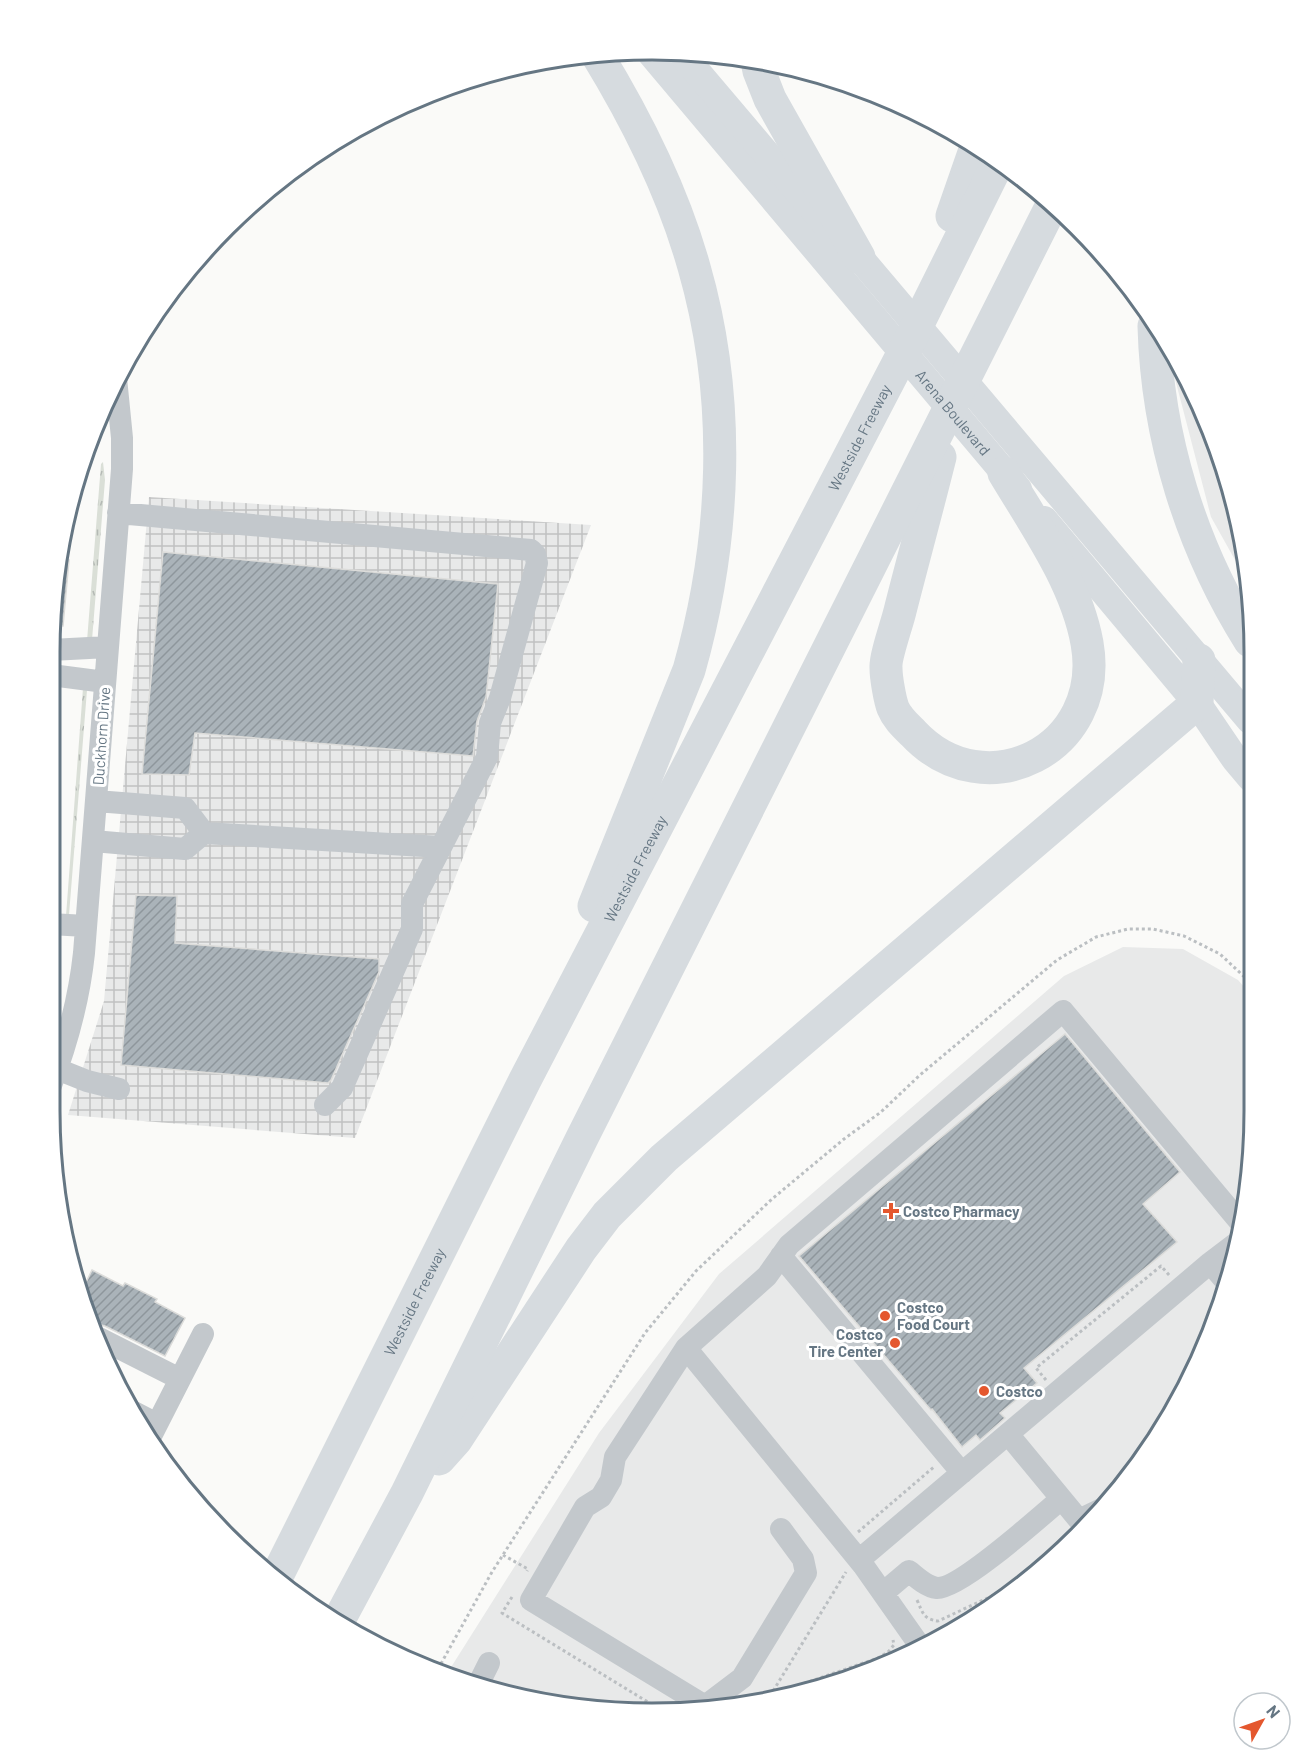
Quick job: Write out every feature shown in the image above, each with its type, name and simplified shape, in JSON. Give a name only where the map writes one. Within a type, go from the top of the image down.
[{"type":"highway","points":[[525,1080],[688,670],[706,600],[715,551],[720,498],[716,375],[707,320],[694,267],[677,217],[643,138],[601,62]]},
{"type":"highway","points":[[759,70],[770,99],[852,270]]},
{"type":"highway","points":[[910,340],[973,155]]},
{"type":"highway","name":"Westside Freeway","points":[[280,1571],[525,1080],[910,340],[995,170]]},
{"type":"highway","points":[[342,1615],[407,1493],[582,1138],[1048,213]]},
{"type":"highway","points":[[1154,339],[1163,418],[1175,476],[1212,574],[1243,631]]},
{"type":"highway","points":[[957,394],[886,666],[893,708],[903,722],[924,746],[955,762],[973,766],[1011,766],[1040,755],[1054,744],[1073,723],[1084,702],[1087,685],[1088,644],[1080,612],[1012,460]]},
{"type":"highway","points":[[407,1493],[456,1440],[581,1249],[607,1215],[664,1158],[702,1128],[1197,703],[1199,660]]},
{"type":"main road","name":"Arena Boulevard","points":[[658,60],[852,270],[1012,460],[1197,703],[1244,770]]},
{"type":"main road","name":"Arena Boulevard","points":[[688,61],[826,224],[852,270]]},
{"type":"main road","name":"Arena Boulevard","points":[[1012,460],[1199,660],[1244,713]]},
{"type":"street","name":"Duckhorn Drive","points":[[60,1062],[81,982],[86,926],[122,469],[118,397]]},
{"type":"street","points":[[118,513],[531,550],[535,554],[537,563],[500,698],[490,723],[487,757],[412,904],[412,929],[342,1088],[325,1105]]},
{"type":"street","points":[[60,650],[108,647]]},
{"type":"street","points":[[60,676],[105,682]]},
{"type":"street","points":[[96,801],[185,808],[204,833]]},
{"type":"street","points":[[93,841],[185,849],[204,833],[441,848]]},
{"type":"street","points":[[60,925],[86,926]]},
{"type":"street","points":[[697,1701],[531,1600],[585,1507],[601,1497],[611,1480],[615,1457],[686,1348],[767,1276],[789,1245],[1063,1011],[1235,1216]]},
{"type":"street","points":[[60,1079],[87,1081],[119,1089]]},
{"type":"street","points":[[856,1570],[962,1473],[1227,1250]]},
{"type":"street","points":[[781,1256],[962,1473]]},
{"type":"street","points":[[1210,1263],[1221,1275]]},
{"type":"street","points":[[154,1430],[203,1334]]},
{"type":"street","points":[[107,1342],[180,1379]]},
{"type":"street","points":[[686,1348],[845,1542],[856,1570],[883,1593],[916,1641]]},
{"type":"street","points":[[1008,1434],[1079,1520],[1081,1519]]},
{"type":"street","points":[[883,1593],[909,1572],[923,1582],[938,1588],[958,1582],[1061,1498]]},
{"type":"street","points":[[718,1699],[742,1678],[806,1573],[803,1559],[781,1529]]},
{"type":"path","points":[[845,1542],[947,1456]]},
{"type":"path","points":[[772,1691],[846,1572],[856,1570]]},
{"type":"path","points":[[904,1576],[925,1616],[930,1620],[938,1621],[988,1598]]},
{"type":"path","points":[[814,1680],[878,1658],[894,1645],[893,1636]]},
{"type":"shaded area","points":[[1173,371],[1199,425],[1213,462],[1224,499],[1237,564],[1211,517]]},
{"type":"shaded area","points":[[149,497],[591,525],[355,1138],[68,1115],[104,1001]]},
{"type":"shaded area","points":[[1123,947],[1183,949],[1238,980],[1244,987],[1243,1150],[1233,1226],[1224,1264],[1199,1338],[1165,1407],[1122,1471],[1097,1501],[1071,1530],[1012,1581],[948,1624],[879,1658],[805,1683],[767,1692],[691,1702],[613,1702],[537,1692],[451,1668],[599,1433],[719,1274],[1064,976]]},
{"type":"green space","points":[[103,462],[105,480],[92,640],[87,641],[101,464]]},
{"type":"green space","points":[[83,688],[87,690],[69,915],[66,916]]},
{"type":"building","points":[[163,552],[498,584],[486,697],[477,721],[473,756],[195,733],[189,775],[142,774]]},
{"type":"building","points":[[67,560],[69,560],[63,626],[61,626],[61,613]]},
{"type":"building","points":[[136,895],[177,896],[175,943],[379,959],[379,972],[331,1080],[328,1083],[121,1065]]},
{"type":"building","points":[[1065,1034],[1180,1172],[1143,1204],[1177,1242],[1024,1368],[1037,1383],[1000,1413],[1005,1418],[980,1440],[976,1435],[962,1447],[932,1409],[799,1256]]},
{"type":"building","points":[[92,1270],[123,1286],[125,1283],[157,1299],[155,1302],[185,1318],[165,1356],[100,1325],[86,1283]]},
{"type":"place","name":"Costco Pharmacy","points":[[891,1211]]},
{"type":"place","name":"Costco Food Court","points":[[885,1316]]},
{"type":"place","name":"Costco Tire Center","points":[[895,1343]]},
{"type":"place","name":"Costco","points":[[984,1391]]}]
